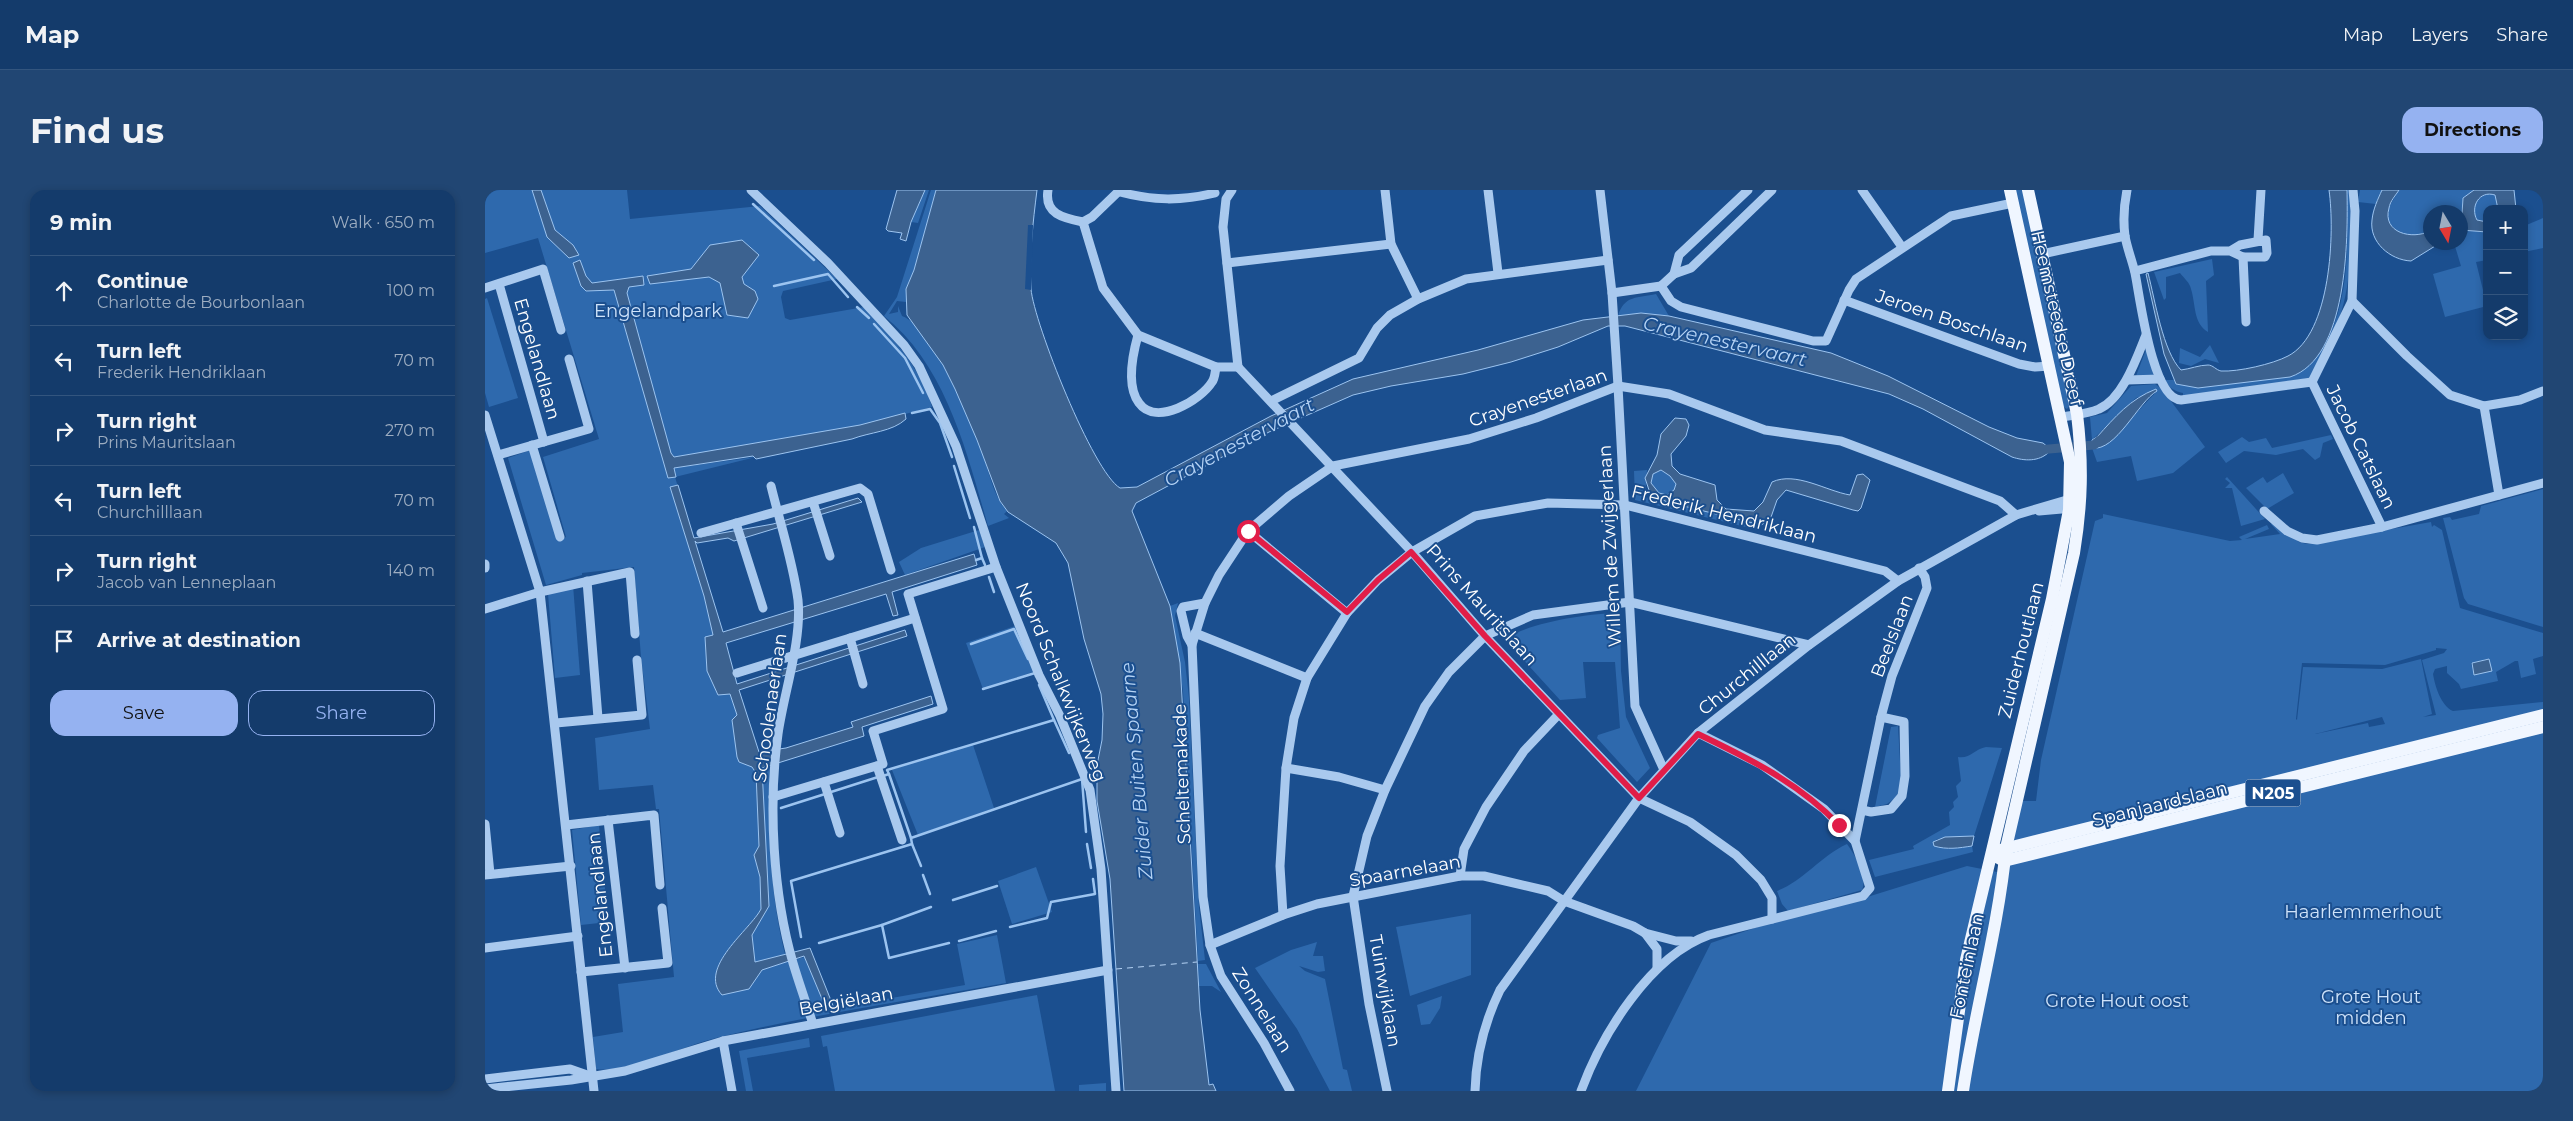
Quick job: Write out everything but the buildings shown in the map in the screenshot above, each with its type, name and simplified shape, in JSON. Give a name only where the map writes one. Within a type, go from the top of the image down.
[{"type":"main road","name":"Heemsteedse Dreef","points":[[2029,190],[2077,414],[2074,448]]},
{"type":"main road","name":"Heemsteedse Dreef","points":[[2011,196],[2061,417],[2074,448]]},
{"type":"main road","name":"Zuiderhoutlaan","points":[[1991,853],[2054,590],[2070,504],[2074,448]]},
{"type":"main road","name":"Zuiderhoutlaan","points":[[2005,848],[2074,553],[2082,505],[2074,448]]},
{"type":"main road","name":"Spanjaardslaan","points":[[1991,853],[2543,715]]},
{"type":"main road","name":"Spanjaardslaan","points":[[2004,862],[2543,727]]},
{"type":"main road","name":"Fonteinlaan","points":[[1963,1091],[1972,1030],[2004,862],[2005,848]]},
{"type":"main road","points":[[1991,853],[2004,862]]},
{"type":"main road","name":"Fonteinlaan","points":[[1949,1091],[1966,960],[1991,853]]},
{"type":"street","name":"Noord Schalkwijkerweg","points":[[751,190],[828,263],[904,345],[919,366],[956,446],[972,500],[996,566],[1039,675],[1060,716],[1090,790],[1101,869],[1116,1091]]},
{"type":"street","points":[[1048,190],[1048,205],[1054,213],[1083,222],[1092,217],[1120,191],[1166,200],[1195,198],[1215,191],[1226,199]]},
{"type":"street","points":[[1083,222],[1103,288],[1138,334],[1216,367],[1238,367],[1223,227],[1226,199],[1232,190]]},
{"type":"street","points":[[1385,190],[1391,244],[1418,299]]},
{"type":"street","points":[[1488,190],[1498,273]]},
{"type":"street","name":"Willem de Zwijgerlaan","points":[[1600,190],[1612,293],[1635,706],[1664,770]]},
{"type":"street","points":[[1674,274],[1679,255],[1748,190]]},
{"type":"street","points":[[1612,293],[1661,286],[1674,274],[1691,268],[1772,190]]},
{"type":"street","points":[[1862,190],[1902,247]]},
{"type":"street","points":[[2127,190],[2125,236],[2135,271],[2146,335],[2160,380],[2172,397],[2181,400],[2312,382],[2352,301],[2355,211],[2353,190]]},
{"type":"street","points":[[2258,240],[2261,190]]},
{"type":"street","points":[[1661,286],[1671,300],[1681,307],[1820,342],[1826,341],[1844,300],[1856,279],[1951,216],[2011,196]]},
{"type":"street","points":[[2043,254],[2125,236]]},
{"type":"street","points":[[2135,271],[2211,251],[2230,251],[2258,240],[2266,240],[2267,253],[2265,257],[2243,257],[2230,251]]},
{"type":"street","points":[[1227,263],[1391,244]]},
{"type":"street","points":[[2243,257],[2247,322]]},
{"type":"street","points":[[1271,401],[1359,358],[1377,328],[1390,315],[1418,299],[1465,279],[1498,273],[1608,260]]},
{"type":"street","name":"Engelandlaan","points":[[485,288],[543,269],[561,330]]},
{"type":"street","name":"Engelandlaan","points":[[499,284],[544,442]]},
{"type":"street","name":"Jeroen Boschlaan","points":[[1844,300],[2019,364],[2035,367],[2050,366]]},
{"type":"street","points":[[2352,301],[2407,356],[2450,395],[2484,406],[2520,400],[2543,391]]},
{"type":"street","points":[[1138,334],[1131,360],[1135,392],[1139,404],[1147,409],[1163,413],[1177,409],[1205,391],[1213,380],[1216,367]]},
{"type":"street","points":[[2061,417],[2101,409],[2127,380],[2146,335]]},
{"type":"street","name":"Engelandlaan","points":[[498,455],[589,429],[569,360]]},
{"type":"street","name":"Prins Mauritslaan","points":[[1238,367],[1333,466],[1485,636],[1639,798]]},
{"type":"street","points":[[2127,380],[2160,380]]},
{"type":"street","name":"Jacob Catslaan","points":[[2312,382],[2382,527]]},
{"type":"street","name":"Crayenesterlaan","points":[[1205,603],[1219,575],[1248,531],[1289,496],[1333,466],[1469,439],[1536,418],[1618,386],[1669,394],[1765,430],[1841,441],[2000,501],[2016,515]]},
{"type":"street","points":[[2484,406],[2499,495]]},
{"type":"street","name":"Engelandlaan","points":[[485,415],[540,592],[556,724],[594,1091]]},
{"type":"street","name":"Engelandlaan","points":[[532,445],[560,537]]},
{"type":"street","points":[[2265,512],[2287,530],[2303,538],[2331,539],[2543,483]]},
{"type":"street","name":"Schoolenaerlaan","points":[[771,486],[797,600],[798,628],[777,745],[774,775],[773,797],[777,876],[792,962],[813,1024]]},
{"type":"street","points":[[701,532],[737,526],[860,488],[868,494],[891,570]]},
{"type":"street","name":"Frederik Hendriklaan","points":[[1283,915],[1280,866],[1286,768],[1294,718],[1307,678],[1347,612],[1378,580],[1411,552],[1475,516],[1548,503],[1625,505],[1885,571],[1898,581]]},
{"type":"street","points":[[813,504],[830,556]]},
{"type":"street","name":"Churchilllaan","points":[[1475,1091],[1479,1046],[1489,1012],[1500,990],[1639,798],[1698,734],[1809,645],[1919,568],[2016,515],[2070,504],[2082,505]]},
{"type":"street","points":[[737,526],[763,608]]},
{"type":"street","points":[[1248,531],[1347,612]]},
{"type":"street","points":[[902,840],[879,773],[883,764],[873,731],[943,709],[908,594],[996,566]]},
{"type":"street","name":"Beelslaan","points":[[1855,841],[1891,676],[1927,588],[1925,577],[1919,568]]},
{"type":"street","points":[[485,608],[540,592],[630,572],[635,634]]},
{"type":"street","points":[[587,581],[598,718]]},
{"type":"street","points":[[1353,896],[1367,836],[1385,790],[1425,706],[1449,672],[1485,636],[1533,615],[1630,602],[1809,645]]},
{"type":"street","points":[[1192,644],[1187,636],[1181,610],[1183,607],[1205,603]]},
{"type":"street","name":"Scheltemakade","points":[[1205,603],[1192,644],[1203,898],[1210,945]]},
{"type":"street","points":[[737,673],[792,660],[915,618]]},
{"type":"street","points":[[1195,633],[1307,678]]},
{"type":"street","points":[[850,640],[863,684]]},
{"type":"street","points":[[556,724],[598,718],[642,715],[637,660]]},
{"type":"street","points":[[1460,876],[1464,849],[1486,807],[1524,751],[1559,714]]},
{"type":"street","points":[[1863,810],[1871,812],[1891,809],[1902,796],[1905,776],[1904,722],[1881,716]]},
{"type":"street","points":[[1581,1091],[1620,1016],[1657,968],[1691,941],[1863,896],[1870,888],[1855,841],[1807,794],[1763,765],[1698,734]]},
{"type":"street","points":[[1286,768],[1339,777],[1385,790]]},
{"type":"street","points":[[773,797],[879,773]]},
{"type":"street","points":[[825,784],[840,833]]},
{"type":"street","points":[[1639,798],[1690,822],[1737,854],[1761,880],[1772,898],[1772,919]]},
{"type":"street","name":"Engelandlaan","points":[[566,825],[654,814],[660,885]]},
{"type":"street","name":"Engelandlaan","points":[[608,820],[625,968]]},
{"type":"street","points":[[485,824],[488,875],[571,866]]},
{"type":"street","name":"Spaarnelaan","points":[[1210,945],[1283,915],[1353,896],[1460,876],[1484,876],[1548,891],[1564,901],[1633,926],[1645,933],[1676,941],[1691,941]]},
{"type":"street","name":"Tuinwijklaan","points":[[1353,896],[1369,1004],[1387,1091]]},
{"type":"street","name":"Engelandlaan","points":[[581,972],[668,963],[662,908]]},
{"type":"street","points":[[1645,933],[1657,949],[1657,968]]},
{"type":"street","points":[[485,948],[578,936]]},
{"type":"street","name":"Zonnelaan","points":[[1210,945],[1221,976],[1264,1044],[1290,1091]]},
{"type":"street","name":"Belgiëlaan","points":[[485,1089],[592,1077],[625,1071],[723,1041],[1109,970]]},
{"type":"street","points":[[723,1041],[732,1091]]},
{"type":"street","points":[[485,1079],[570,1068],[592,1077]]},
{"type":"green space","name":"Engelandpark","points":[[485,190],[627,190],[630,219],[760,206],[837,279],[783,291],[781,297],[785,318],[790,320],[864,307],[913,366],[921,379],[932,407],[859,426],[672,459],[674,468],[756,457],[675,477],[758,752],[770,751],[770,830],[773,883],[776,909],[787,961],[805,957],[830,1009],[965,985],[957,944],[997,935],[1006,983],[752,1029],[716,1038],[638,1063],[608,1069],[596,1069],[593,1037],[623,1032],[618,984],[674,977],[659,809],[656,809],[653,785],[599,790],[595,738],[650,729],[641,657],[634,567],[582,573],[582,575],[546,585],[508,458],[531,450],[558,541],[566,537],[543,457],[599,439],[538,238],[485,253]]},
{"type":"green space","points":[[925,190],[929,190],[918,223],[911,222]]},
{"type":"green space","points":[[931,190],[936,190],[914,270],[906,289],[906,302],[897,301],[889,314],[898,312],[898,306],[902,316],[914,324],[926,338],[938,356],[960,398],[982,452],[995,491],[1007,511],[1004,514],[1009,518],[988,526],[962,440],[939,385],[923,359],[905,336],[884,316],[897,297]]},
{"type":"green space","points":[[2015,190],[2025,190],[2071,404],[2067,409],[2062,406]]},
{"type":"green space","points":[[2347,190],[2350,190],[2351,255],[2344,304],[2339,319],[2310,378],[2183,397],[2183,393],[2170,387],[2164,380],[2174,380],[2176,384],[2198,388],[2298,374],[2316,358],[2329,338],[2343,290],[2346,264]]},
{"type":"green space","points":[[2360,190],[2382,190],[2376,204],[2358,202]]},
{"type":"green space","points":[[2399,190],[2474,190],[2463,198],[2462,205],[2423,205],[2423,233],[2418,235],[2400,233],[2395,229],[2388,219],[2389,207]]},
{"type":"green space","points":[[2489,193],[2495,195],[2498,205],[2483,205],[2483,222],[2480,222],[2476,218],[2474,209],[2477,201]]},
{"type":"green space","points":[[2543,218],[2543,248],[2528,251],[2528,224]]},
{"type":"green space","points":[[2468,231],[2483,232],[2483,261],[2476,262],[2483,290],[2483,307],[2445,317],[2433,274],[2461,266],[2456,250],[2468,250]]},
{"type":"green space","points":[[2212,259],[2214,275],[2206,281],[2208,332],[2197,319],[2193,295],[2188,283],[2180,273],[2166,277],[2166,298],[2164,300],[2154,272]]},
{"type":"green space","points":[[1656,294],[1669,316],[1641,313],[1618,316],[1624,304],[1628,301]]},
{"type":"green space","points":[[487,298],[518,398],[489,407],[485,393],[485,299]]},
{"type":"green space","points":[[2210,345],[2219,363],[2205,359],[2191,366],[2179,363],[2180,348],[2200,357]]},
{"type":"green space","points":[[2147,347],[2154,373],[2153,376],[2136,376]]},
{"type":"green space","points":[[2155,384],[2162,389],[2205,447],[2173,473],[2137,481],[2131,456],[2097,462],[2092,448],[2122,428],[2157,391],[2136,398],[2092,440],[2090,417],[2107,413],[2131,386]]},
{"type":"green space","points":[[2331,435],[2333,439],[2323,443],[2320,457],[2315,460],[2303,449],[2276,455],[2244,451],[2226,463],[2218,452],[2242,437],[2249,442],[2266,438],[2272,448]]},
{"type":"green space","points":[[1647,470],[1645,497],[1761,525],[1758,530],[1635,500],[1634,471]]},
{"type":"green space","points":[[1661,470],[1670,476],[1676,484],[1674,490],[1667,495],[1659,493],[1651,483],[1653,474]]},
{"type":"green space","points":[[2283,473],[2294,493],[2267,509],[2246,488],[2263,477],[2267,483]]},
{"type":"green space","points":[[2227,477],[2265,519],[2241,526],[2232,488],[2225,488],[2230,483],[2225,479]]},
{"type":"green space","points":[[2543,489],[2543,627],[2468,604],[2464,598],[2443,518],[2450,517],[2452,520],[2479,514],[2481,506]]},
{"type":"green space","name":"Haarlemmerhout","points":[[2103,514],[2230,541],[2242,540],[2239,537],[2267,525],[2269,529],[2245,539],[2280,534],[2271,524],[2273,523],[2299,542],[2307,544],[2431,522],[2432,527],[2434,525],[2442,530],[2460,608],[2543,633],[2543,656],[2533,659],[2536,674],[2521,678],[2518,661],[2515,661],[2496,672],[2498,681],[2461,689],[2459,684],[2447,673],[2447,666],[2435,669],[2433,674],[2442,700],[2453,711],[2543,702],[2543,1091],[1636,1091],[1711,943],[1772,922],[1835,907],[1967,866],[2007,874],[2021,801],[2036,801],[2041,760],[2095,521],[2103,518]],"holes":[[[2436,648],[2447,649],[2444,653],[2422,660],[2436,715],[2423,717],[2432,714],[2421,659],[2382,669],[2303,667],[2296,719],[2302,663],[2385,665],[2436,650]],[[2487,659],[2488,671],[2474,675],[2471,663]],[[2382,717],[2385,724],[2369,727],[2368,723],[2315,734]]]},
{"type":"green space","points":[[979,530],[985,547],[905,575],[899,562],[921,548]]},
{"type":"green space","points":[[573,585],[580,675],[555,678],[548,594]]},
{"type":"green space","points":[[1178,603],[1175,616],[1185,662],[1189,698],[1199,907],[1205,960],[1198,961],[1183,691],[1170,606]]},
{"type":"green space","points":[[1617,613],[1620,616],[1621,671],[1626,717],[1650,768],[1637,782],[1597,738],[1598,735],[1620,728],[1615,662],[1583,662],[1586,698],[1560,700],[1508,643],[1507,639],[1528,628],[1559,620]]},
{"type":"green space","points":[[1015,626],[1036,671],[983,689],[966,643]]},
{"type":"green space","points":[[1898,726],[1901,779],[1898,796],[1887,804],[1875,807],[1891,727]]},
{"type":"green space","points":[[973,745],[994,808],[918,835],[892,770],[951,749]]},
{"type":"green space","points":[[1986,747],[2002,748],[1974,836],[1937,839],[1934,846],[1949,849],[1972,846],[1973,852],[1875,877],[1869,860],[1914,849],[1913,846],[1950,825],[1949,812],[1954,807],[1953,802],[1958,797],[1956,786],[1961,781],[1958,757],[1966,757]]},
{"type":"green space","points":[[599,825],[608,922],[581,925],[572,830]]},
{"type":"green space","points":[[1847,844],[1857,860],[1862,873],[1862,890],[1788,911],[1782,904],[1777,891],[1795,881]]},
{"type":"green space","points":[[1036,867],[1052,912],[1012,924],[998,881]]},
{"type":"green space","points":[[1471,914],[1471,975],[1410,996],[1396,927]]},
{"type":"green space","points":[[1317,942],[1313,956],[1323,956],[1325,971],[1318,972],[1299,966],[1305,971],[1325,979],[1343,1069],[1347,1070],[1352,1091],[1330,1091],[1297,1029],[1255,968],[1291,950]]},
{"type":"green space","points":[[1198,964],[1206,964],[1221,992],[1212,986],[1199,986]]},
{"type":"green space","points":[[1037,995],[1055,1091],[835,1091],[827,1046],[823,1047],[821,1036]]},
{"type":"green space","points":[[1442,996],[1440,1008],[1430,1024],[1421,1025],[1417,1005]]},
{"type":"green space","points":[[809,1038],[810,1047],[747,1058],[753,1091],[746,1091],[739,1051]]},
{"type":"green space","points":[[1106,1083],[1106,1091],[1079,1091],[1079,1085]]},
{"type":"water","points":[[532,190],[541,190],[555,230],[573,245],[579,255],[569,258],[547,237]]},
{"type":"water","points":[[897,190],[925,190],[911,222],[906,241],[900,239],[902,233],[886,229]]},
{"type":"water","name":"Zuider Buiten Spaarne","points":[[936,190],[1037,190],[1031,264],[1031,289],[1035,307],[1053,363],[1081,427],[1095,455],[1109,476],[1120,488],[1137,487],[1271,416],[1353,379],[1478,350],[1583,320],[1641,313],[1669,316],[1831,353],[1888,376],[1989,427],[2017,438],[2043,443],[2049,448],[2049,452],[2036,459],[2026,460],[2012,457],[1923,409],[1889,394],[1625,326],[1608,326],[1558,347],[1511,362],[1463,374],[1391,386],[1353,395],[1269,432],[1136,503],[1132,511],[1170,606],[1180,663],[1200,1010],[1209,1085],[1213,1084],[1216,1091],[1124,1091],[1110,879],[1097,801],[1097,765],[1102,740],[1103,714],[1101,694],[1084,639],[1068,563],[1056,543],[1008,512],[1000,501],[977,440],[943,365],[907,315],[906,289],[914,270]]},
{"type":"water","points":[[2329,190],[2347,190],[2347,238],[2341,295],[2334,323],[2324,347],[2309,366],[2290,377],[2198,388],[2176,384],[2164,354],[2146,274],[2148,273],[2164,339],[2181,370],[2208,365],[2221,371],[2237,370],[2265,365],[2282,359],[2302,344],[2313,327],[2321,305],[2330,255],[2331,208]]},
{"type":"water","points":[[2382,190],[2399,190],[2389,208],[2388,217],[2390,223],[2394,229],[2400,232],[2415,235],[2423,234],[2423,250],[2429,250],[2411,261],[2396,257],[2383,248],[2377,242],[2372,228],[2373,212]]},
{"type":"water","points":[[2474,190],[2514,190],[2516,205],[2497,205],[2495,195],[2489,194],[2480,197],[2475,205],[2475,215],[2477,220],[2483,221],[2483,232],[2468,231],[2468,205],[2463,205],[2463,198]]},
{"type":"water","points":[[742,240],[759,255],[742,277],[744,284],[755,291],[758,299],[748,318],[727,315],[720,283],[709,277],[650,284],[647,276],[691,269],[710,245]]},
{"type":"water","points":[[580,260],[586,276],[592,283],[643,276],[644,285],[629,287],[627,293],[671,453],[674,457],[860,425],[905,413],[906,419],[894,427],[852,439],[756,459],[753,456],[674,468],[676,477],[668,478],[614,290],[586,291],[581,286],[573,263]]},
{"type":"water","points":[[2156,389],[2157,391],[2142,405],[2118,435],[2101,447],[2092,448],[2092,440],[2123,409],[2138,398]]},
{"type":"water","points":[[1675,418],[1686,419],[1689,425],[1686,436],[1671,454],[1672,466],[1680,474],[1715,485],[1717,500],[1726,509],[1754,511],[1763,502],[1772,482],[1781,479],[1801,480],[1850,495],[1857,475],[1863,474],[1870,480],[1861,508],[1858,511],[1786,490],[1777,500],[1770,520],[1761,525],[1667,502],[1650,493],[1645,478],[1657,455],[1661,434]],"holes":[[[1661,470],[1670,476],[1676,484],[1674,490],[1667,495],[1659,493],[1651,483],[1653,474]]]},
{"type":"water","points":[[678,485],[694,538],[773,524],[858,498],[862,502],[734,541],[728,538],[697,543],[695,541],[723,632],[974,554],[977,565],[892,592],[898,615],[893,616],[886,594],[726,643],[737,684],[905,630],[907,636],[739,690],[759,752],[786,748],[853,727],[851,722],[931,696],[933,704],[862,727],[864,736],[762,768],[769,906],[752,935],[755,962],[810,948],[834,1008],[830,1009],[825,1006],[804,956],[762,970],[749,989],[722,995],[716,984],[716,973],[728,949],[761,909],[760,877],[754,855],[759,846],[756,773],[752,767],[739,762],[737,757],[732,720],[737,715],[730,694],[718,695],[707,671],[705,637],[713,635],[704,596],[670,487]]},
{"type":"water","points":[[2489,659],[2492,671],[2474,675],[2472,663]]},
{"type":"water","points":[[1974,836],[1972,846],[1967,847],[1944,848],[1934,846],[1933,842],[1945,837]]},
{"type":"pier","points":[[1028,225],[1033,225],[1031,290],[1025,289]]},
{"type":"waterway","points":[[753,204],[814,260]]},
{"type":"waterway","points":[[774,286],[828,274],[848,297]]},
{"type":"waterway","points":[[857,307],[869,318]]},
{"type":"waterway","points":[[874,324],[905,358],[923,393]]},
{"type":"waterway","points":[[912,413],[930,409],[940,423],[952,457]]},
{"type":"waterway","name":"Crayenestervaart","points":[[2038,450],[2094,445],[2100,440]]},
{"type":"waterway","points":[[954,466],[970,518]]},
{"type":"waterway","points":[[974,527],[982,558]]},
{"type":"waterway","points":[[976,560],[982,558],[985,565]]},
{"type":"waterway","points":[[989,577],[994,592]]},
{"type":"waterway","points":[[971,644],[1014,629],[1028,659]]},
{"type":"waterway","points":[[983,689],[1035,673]]},
{"type":"waterway","points":[[1039,685],[1054,720]]},
{"type":"waterway","points":[[889,774],[887,770],[1054,720],[1069,753]]},
{"type":"waterway","points":[[883,776],[889,774],[911,838]]},
{"type":"waterway","points":[[831,792],[878,777]]},
{"type":"waterway","points":[[801,937],[791,881],[912,844],[911,838],[1082,779],[1086,832]]},
{"type":"waterway","points":[[781,808],[825,794]]},
{"type":"waterway","points":[[912,844],[921,866]]},
{"type":"waterway","points":[[1087,844],[1091,868]]},
{"type":"waterway","points":[[923,875],[930,894]]},
{"type":"waterway","points":[[1010,927],[1047,918],[1051,902],[1095,894],[1093,879]]},
{"type":"waterway","points":[[953,900],[997,886]]},
{"type":"waterway","points":[[882,925],[931,907]]},
{"type":"waterway","points":[[819,943],[882,925],[889,958],[949,943]]},
{"type":"waterway","points":[[959,941],[996,931]]},
{"type":"ferry route","points":[[1116,969],[1197,962]]},
{"type":"route","points":[[1248,531],[1347,612],[1378,580],[1411,552],[1485,636],[1639,798],[1698,734],[1763,765],[1807,794],[1839,825]]},
{"type":"park label","name":"Grote Hout oost","points":[[2117,1001]]},
{"type":"park label","name":"Grote Hout midden","points":[[2371,1008]]}]
